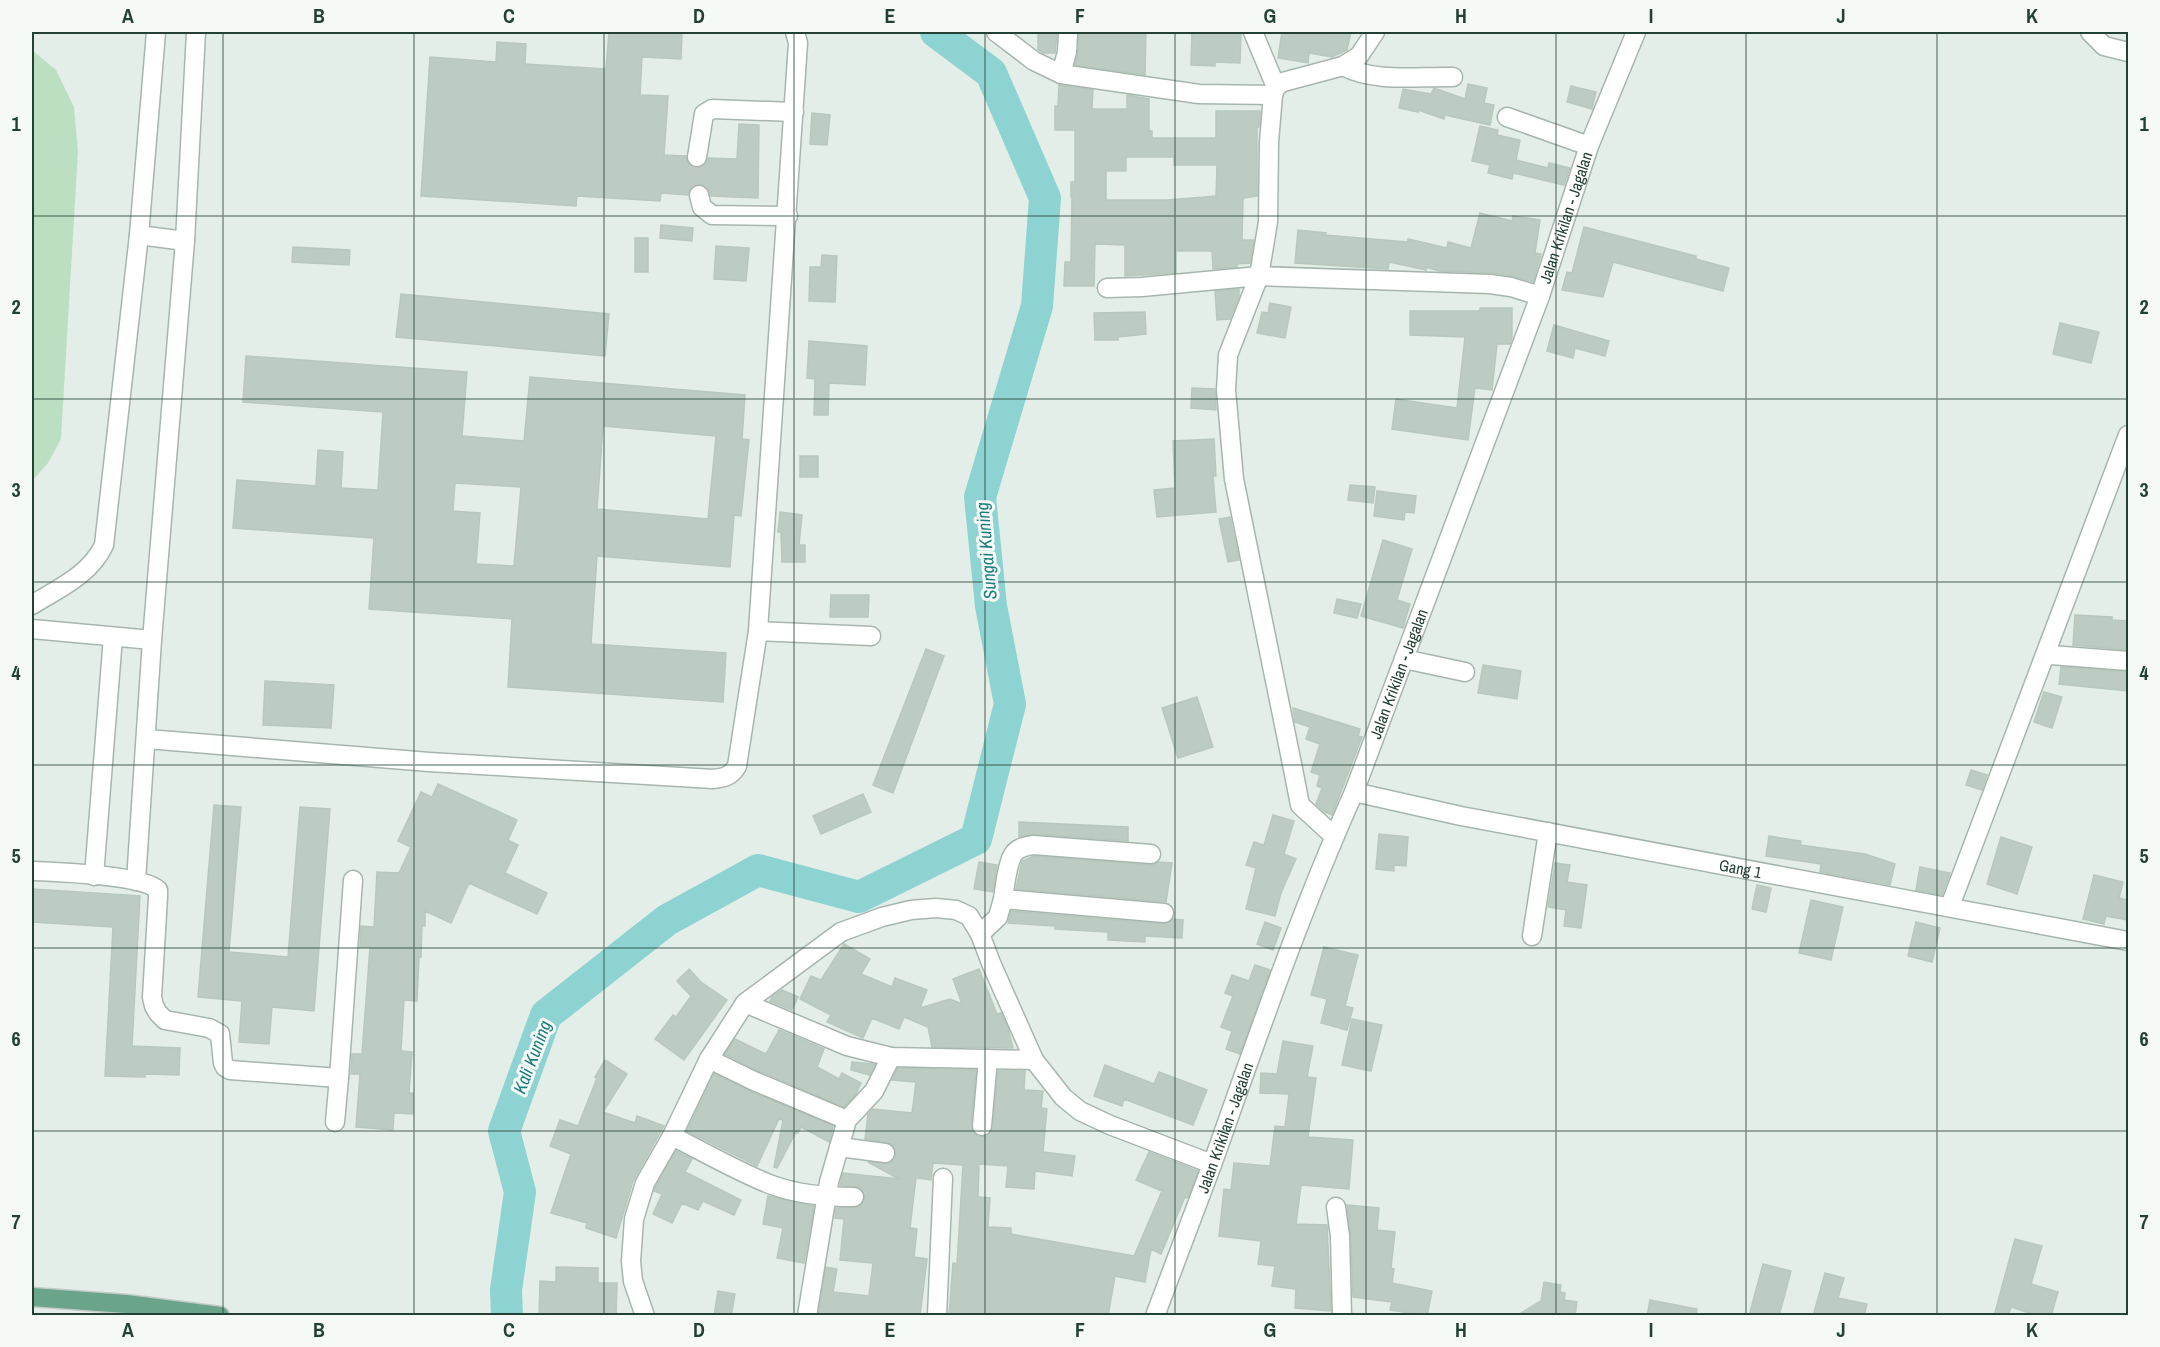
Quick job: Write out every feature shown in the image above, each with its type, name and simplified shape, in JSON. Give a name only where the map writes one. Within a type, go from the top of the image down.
[{"type":"main road","points":[[32,1297],[125,1310],[220,1316]]},
{"type":"street","points":[[32,605],[83,573],[97,559],[104,545],[139,235],[156,32]]},
{"type":"street","points":[[136,881],[152,640],[185,241],[196,32]]},
{"type":"street","points":[[147,739],[429,762],[720,778],[728,776],[736,766],[758,631],[788,216],[798,43],[795,32]]},
{"type":"street","points":[[996,32],[1034,61],[1061,74],[1199,94],[1275,91],[1283,82],[1343,66],[1359,56],[1375,32]]},
{"type":"street","points":[[1061,74],[1067,52],[1068,32]]},
{"type":"street","points":[[1252,32],[1275,91],[1269,142],[1268,222],[1259,276],[1228,355],[1226,390],[1234,479],[1297,796],[1300,805],[1307,813],[1334,836]]},
{"type":"street","name":"Jalan Krikilan - Jagalan","points":[[1155,1316],[1212,1164],[1275,984],[1354,792],[1540,296],[1589,147],[1636,32]]},
{"type":"street","points":[[2090,32],[2104,46],[2128,52]]},
{"type":"street","points":[[1343,66],[1356,73],[1453,77]]},
{"type":"street","points":[[697,157],[704,114],[712,109],[794,112]]},
{"type":"street","points":[[1507,117],[1589,147]]},
{"type":"street","points":[[699,195],[702,207],[712,215],[788,216]]},
{"type":"street","points":[[139,235],[185,241]]},
{"type":"street","points":[[1107,288],[1259,276],[1490,284],[1511,287],[1540,296]]},
{"type":"street","points":[[1950,906],[2128,435]]},
{"type":"street","points":[[32,630],[152,640]]},
{"type":"street","points":[[758,631],[872,636]]},
{"type":"street","points":[[94,876],[113,637]]},
{"type":"street","points":[[2051,655],[2128,661]]},
{"type":"street","points":[[1404,659],[1465,672]]},
{"type":"street","name":"Gang 1","points":[[1354,792],[1461,816],[2128,941]]},
{"type":"street","points":[[1532,936],[1548,832]]},
{"type":"street","points":[[980,934],[998,917],[1011,859],[1015,851],[1022,847],[1033,845],[1151,854]]},
{"type":"street","points":[[32,871],[94,876],[153,885],[158,890],[152,996],[158,1013],[165,1020],[209,1028],[220,1034],[223,1063],[230,1070],[339,1078]]},
{"type":"street","points":[[335,1122],[354,880]]},
{"type":"street","points":[[1003,899],[1164,913]]},
{"type":"street","points":[[645,1316],[633,1281],[631,1261],[634,1220],[645,1183],[672,1136],[709,1059],[745,1003],[841,932],[882,917],[911,910],[936,908],[956,910],[969,916],[980,934],[1035,1060],[1063,1097],[1080,1111],[1110,1125],[1212,1164]]},
{"type":"street","points":[[745,1003],[847,1046],[891,1058],[1035,1060]]},
{"type":"street","points":[[807,1316],[832,1167],[838,1147],[847,1120],[874,1091],[891,1058]]},
{"type":"street","points":[[709,1059],[754,1081],[847,1120]]},
{"type":"street","points":[[982,1125],[988,1059]]},
{"type":"street","points":[[672,1136],[772,1185],[827,1197],[854,1197]]},
{"type":"street","points":[[838,1147],[885,1152]]},
{"type":"street","points":[[937,1316],[943,1178]]},
{"type":"street","points":[[1336,1206],[1340,1236],[1342,1316]]},
{"type":"green space","points":[[32,50],[56,70],[74,107],[78,151],[61,439],[48,463],[32,481]]},
{"type":"building","points":[[609,32],[682,32],[681,59],[642,57],[640,95],[668,96],[664,155],[686,156],[689,165],[696,168],[705,165],[708,158],[737,159],[739,124],[759,125],[758,198],[711,196],[707,187],[697,184],[691,187],[688,195],[661,193],[660,201],[577,196],[576,206],[421,196],[430,57],[496,62],[497,42],[526,44],[525,64],[606,69]]},
{"type":"building","points":[[1038,32],[1057,32],[1055,53],[1044,53],[1038,50]]},
{"type":"building","points":[[1079,32],[1146,32],[1145,75],[1075,65]]},
{"type":"building","points":[[1192,32],[1241,32],[1240,63],[1215,62],[1215,66],[1191,65]]},
{"type":"building","points":[[1282,32],[1321,35],[1322,32],[1351,32],[1347,50],[1332,57],[1309,53],[1308,63],[1278,58]]},
{"type":"building","points":[[1468,84],[1487,88],[1484,103],[1494,105],[1490,125],[1445,115],[1444,119],[1418,110],[1418,112],[1399,108],[1403,89],[1431,94],[1434,88],[1465,99]]},
{"type":"building","points":[[1059,85],[1093,90],[1092,109],[1127,109],[1127,95],[1149,99],[1149,131],[1152,131],[1152,138],[1216,138],[1216,111],[1260,111],[1259,127],[1257,127],[1257,196],[1243,198],[1242,240],[1254,240],[1250,263],[1237,264],[1237,267],[1213,269],[1212,251],[1176,251],[1176,273],[1125,276],[1125,245],[1095,244],[1094,286],[1064,286],[1065,262],[1071,262],[1071,182],[1075,182],[1075,130],[1055,130],[1055,106],[1058,106]],"holes":[[[1126,157],[1174,157],[1174,165],[1217,165],[1216,196],[1167,200],[1106,200],[1106,171],[1126,171]]]},
{"type":"building","points":[[1571,86],[1596,92],[1592,109],[1567,102]]},
{"type":"building","points":[[812,113],[830,115],[827,145],[810,144]]},
{"type":"building","points":[[1480,126],[1498,130],[1497,135],[1520,140],[1516,160],[1548,168],[1549,163],[1570,168],[1564,185],[1513,173],[1512,179],[1488,173],[1490,165],[1472,161]]},
{"type":"building","points":[[1480,213],[1512,221],[1513,216],[1540,220],[1535,253],[1541,254],[1533,282],[1492,273],[1439,271],[1426,267],[1426,270],[1389,262],[1388,269],[1295,263],[1298,230],[1326,233],[1325,235],[1408,242],[1408,239],[1447,248],[1448,242],[1471,248]]},
{"type":"building","points":[[661,225],[693,228],[692,241],[660,238]]},
{"type":"building","points":[[1584,227],[1696,256],[1696,259],[1729,268],[1723,291],[1613,262],[1603,297],[1562,290],[1567,272],[1572,273]]},
{"type":"building","points":[[635,238],[648,238],[648,272],[635,272]]},
{"type":"building","points":[[716,246],[749,248],[746,281],[714,279]]},
{"type":"building","points":[[293,247],[350,250],[349,265],[292,262]]},
{"type":"building","points":[[822,255],[837,256],[835,302],[809,301],[810,267],[821,267]]},
{"type":"building","points":[[1239,289],[1239,296],[1230,319],[1217,320],[1215,291]]},
{"type":"building","points":[[401,294],[609,314],[605,356],[396,337]]},
{"type":"building","points":[[1270,303],[1291,307],[1285,338],[1257,333],[1262,312],[1268,313]]},
{"type":"building","points":[[1480,308],[1512,308],[1512,338],[1510,344],[1497,344],[1492,390],[1475,388],[1468,440],[1392,429],[1396,399],[1457,408],[1465,337],[1410,335],[1410,311],[1480,311]]},
{"type":"building","points":[[1145,312],[1146,334],[1118,337],[1118,340],[1095,340],[1094,313]]},
{"type":"building","points":[[2060,323],[2099,332],[2091,363],[2053,354]]},
{"type":"building","points":[[1554,325],[1609,341],[1605,356],[1575,348],[1573,358],[1547,351]]},
{"type":"building","points":[[809,341],[867,346],[865,385],[829,383],[828,415],[814,415],[815,379],[807,378]]},
{"type":"building","points":[[246,356],[467,372],[462,436],[524,441],[530,377],[745,395],[742,439],[749,440],[741,516],[734,515],[730,567],[597,556],[591,644],[726,653],[723,702],[508,687],[512,619],[369,609],[374,538],[233,528],[237,480],[316,486],[318,450],[343,452],[341,488],[378,490],[383,412],[243,402]],"holes":[[[603,426],[716,436],[708,519],[597,509]],[[455,483],[521,487],[514,566],[476,564],[480,513],[453,511]]]},
{"type":"building","points":[[1192,388],[1215,389],[1216,410],[1191,408]]},
{"type":"building","points":[[1214,439],[1216,476],[1213,476],[1216,512],[1157,517],[1154,490],[1175,488],[1173,441]]},
{"type":"building","points":[[800,456],[818,456],[818,477],[800,477]]},
{"type":"building","points":[[1350,485],[1375,487],[1373,503],[1348,500]]},
{"type":"building","points":[[1377,491],[1416,496],[1414,513],[1405,512],[1404,520],[1374,516]]},
{"type":"building","points":[[780,512],[802,515],[799,545],[805,545],[805,562],[782,562],[781,532],[778,532]]},
{"type":"building","points":[[1230,517],[1239,560],[1228,562],[1219,519]]},
{"type":"building","points":[[1383,540],[1412,549],[1397,600],[1410,604],[1403,628],[1361,616]]},
{"type":"building","points":[[831,595],[869,595],[868,617],[830,617]]},
{"type":"building","points":[[1337,599],[1361,604],[1357,618],[1334,613]]},
{"type":"building","points":[[2075,615],[2112,617],[2112,620],[2128,621],[2128,650],[2073,645]]},
{"type":"building","points":[[926,649],[944,656],[893,793],[873,785]]},
{"type":"building","points":[[1483,665],[1521,671],[1517,699],[1478,693]]},
{"type":"building","points":[[2061,667],[2128,672],[2128,691],[2059,684]]},
{"type":"building","points":[[265,681],[334,685],[331,728],[263,725]]},
{"type":"building","points":[[2044,692],[2062,697],[2052,728],[2034,722]]},
{"type":"building","points":[[1197,697],[1213,747],[1178,758],[1162,708]]},
{"type":"building","points":[[1293,708],[1360,729],[1358,736],[1362,737],[1332,815],[1316,804],[1322,788],[1317,786],[1320,775],[1311,772],[1320,744],[1306,739],[1310,727],[1295,722]]},
{"type":"building","points":[[1971,770],[1987,775],[1982,790],[1966,785]]},
{"type":"building","points":[[438,784],[517,820],[508,840],[518,845],[505,873],[547,893],[537,914],[469,883],[451,923],[425,911],[421,957],[419,957],[417,1001],[404,1000],[401,1051],[412,1052],[409,1093],[413,1093],[413,1114],[394,1113],[393,1130],[356,1127],[360,1074],[351,1074],[352,1054],[362,1054],[370,947],[360,947],[361,926],[374,927],[377,872],[399,873],[411,847],[398,841],[421,792],[432,797]]},
{"type":"building","points":[[863,794],[871,812],[821,834],[813,816]]},
{"type":"building","points":[[214,805],[241,807],[229,952],[288,957],[300,807],[330,809],[314,1011],[272,1007],[269,1044],[239,1042],[242,1001],[198,997]]},
{"type":"building","points":[[1273,815],[1294,821],[1284,854],[1296,859],[1281,893],[1275,916],[1246,909],[1256,868],[1246,865],[1254,842],[1264,845]]},
{"type":"building","points":[[1019,822],[1128,827],[1128,841],[1034,834],[1019,837]]},
{"type":"building","points":[[1379,834],[1408,837],[1406,866],[1394,865],[1394,871],[1376,869]]},
{"type":"building","points":[[1769,836],[1801,841],[1800,845],[1865,854],[1895,864],[1890,885],[1820,872],[1821,864],[1766,856]]},
{"type":"building","points":[[2001,837],[2032,847],[2017,894],[1987,884]]},
{"type":"building","points":[[1034,856],[1150,865],[1158,862],[1172,863],[1166,902],[1016,889],[1022,861]]},
{"type":"building","points":[[979,862],[997,865],[993,892],[974,889]]},
{"type":"building","points":[[1555,863],[1570,865],[1567,882],[1587,885],[1581,928],[1564,926],[1566,910],[1548,907]]},
{"type":"building","points":[[1920,867],[1950,873],[1942,895],[1916,890]]},
{"type":"building","points":[[2094,875],[2123,882],[2119,898],[2128,900],[2128,920],[2106,916],[2104,924],[2083,919]]},
{"type":"building","points":[[1757,885],[1771,888],[1766,912],[1752,909]]},
{"type":"building","points":[[32,889],[140,896],[132,1046],[180,1048],[179,1075],[105,1076],[113,927],[32,922]]},
{"type":"building","points":[[1811,900],[1843,907],[1831,960],[1799,953]]},
{"type":"building","points":[[1011,911],[1163,924],[1173,919],[1183,920],[1182,938],[1145,936],[1145,942],[1108,940],[1108,932],[1008,923]]},
{"type":"building","points":[[1265,922],[1281,928],[1273,950],[1257,944]]},
{"type":"building","points":[[1916,922],[1940,928],[1932,962],[1908,956]]},
{"type":"building","points":[[844,944],[870,959],[861,974],[892,987],[895,978],[927,990],[920,1008],[950,999],[962,1004],[953,979],[979,969],[997,1014],[1001,1013],[1008,1028],[1013,1048],[932,1047],[928,1027],[904,1017],[899,1029],[872,1018],[863,1038],[827,1022],[831,1015],[800,999],[811,976],[821,980]]},
{"type":"building","points":[[1324,947],[1358,955],[1345,1006],[1353,1008],[1347,1030],[1321,1023],[1327,999],[1311,995]]},
{"type":"building","points":[[1255,965],[1270,970],[1240,1054],[1226,1049],[1232,1031],[1221,1027],[1233,996],[1225,993],[1232,975],[1249,981]]},
{"type":"building","points":[[689,969],[701,982],[727,1000],[684,1060],[655,1039],[673,1015],[676,1017],[691,996],[677,981]]},
{"type":"building","points":[[782,990],[798,997],[792,1010],[770,1001]]},
{"type":"building","points":[[1352,1019],[1382,1025],[1371,1071],[1342,1065]]},
{"type":"building","points":[[779,1030],[824,1049],[817,1067],[839,1079],[842,1073],[861,1083],[856,1094],[844,1107],[725,1054],[735,1039],[766,1054]]},
{"type":"building","points":[[1283,1041],[1313,1046],[1307,1077],[1316,1078],[1308,1137],[1353,1140],[1349,1189],[1301,1185],[1296,1224],[1327,1225],[1331,1311],[1295,1308],[1296,1289],[1272,1286],[1275,1266],[1258,1264],[1261,1241],[1219,1236],[1224,1189],[1231,1190],[1234,1163],[1270,1166],[1275,1126],[1285,1127],[1289,1094],[1260,1093],[1261,1073],[1277,1074]]},
{"type":"building","points":[[605,1060],[627,1074],[603,1112],[635,1123],[637,1116],[664,1126],[633,1181],[616,1238],[586,1228],[587,1223],[551,1213],[571,1154],[550,1146],[560,1120],[578,1126],[597,1078],[595,1077]]},
{"type":"building","points":[[852,1062],[875,1065],[870,1075],[851,1070]]},
{"type":"building","points":[[1105,1065],[1154,1084],[1159,1072],[1207,1090],[1193,1125],[1124,1099],[1122,1106],[1094,1096]]},
{"type":"building","points":[[898,1068],[976,1070],[971,1126],[975,1135],[980,1137],[987,1136],[993,1128],[998,1071],[1025,1071],[1024,1090],[1043,1091],[1041,1108],[1047,1109],[1043,1152],[1075,1156],[1072,1176],[1035,1171],[1034,1189],[1006,1187],[1008,1166],[979,1164],[978,1197],[990,1198],[988,1227],[1011,1228],[1011,1234],[1134,1256],[1162,1191],[1136,1180],[1149,1152],[1198,1171],[1188,1198],[1185,1197],[1161,1254],[1151,1249],[1145,1282],[1115,1276],[1108,1316],[949,1315],[953,1263],[957,1264],[963,1165],[933,1163],[931,1180],[916,1178],[910,1228],[917,1229],[914,1257],[927,1259],[920,1316],[818,1316],[826,1267],[837,1269],[833,1292],[869,1296],[873,1263],[840,1260],[844,1219],[835,1218],[836,1208],[859,1207],[865,1198],[859,1187],[840,1186],[843,1173],[899,1179],[868,1162],[890,1163],[896,1155],[892,1144],[865,1139],[868,1114],[873,1109],[912,1113],[916,1082],[892,1080]]},
{"type":"building","points":[[714,1074],[833,1126],[829,1142],[801,1127],[777,1168],[774,1167],[783,1120],[779,1119],[757,1166],[687,1131]]},
{"type":"building","points":[[676,1151],[692,1159],[685,1172],[741,1200],[734,1215],[703,1201],[698,1210],[682,1203],[672,1223],[653,1214],[662,1194],[654,1191],[655,1188]]},
{"type":"building","points":[[768,1196],[814,1206],[804,1263],[777,1258],[783,1228],[763,1224]]},
{"type":"building","points":[[1347,1205],[1379,1208],[1377,1230],[1395,1232],[1391,1268],[1394,1269],[1392,1283],[1432,1291],[1427,1316],[1390,1310],[1392,1302],[1353,1297],[1351,1236]]},
{"type":"building","points":[[2015,1239],[2042,1246],[2031,1284],[2058,1292],[2051,1316],[2039,1316],[2011,1307],[2008,1316],[1994,1316]]},
{"type":"building","points":[[1763,1264],[1791,1271],[1779,1316],[1749,1316]]},
{"type":"building","points":[[556,1267],[598,1268],[598,1283],[617,1283],[616,1315],[539,1314],[540,1281],[556,1282]]},
{"type":"building","points":[[1825,1273],[1844,1278],[1838,1298],[1867,1304],[1864,1316],[1813,1316]]},
{"type":"building","points":[[1544,1282],[1561,1285],[1560,1292],[1565,1293],[1564,1300],[1577,1302],[1575,1316],[1516,1316],[1541,1301]]},
{"type":"building","points":[[718,1291],[735,1294],[731,1316],[714,1316]]},
{"type":"building","points":[[1650,1300],[1697,1309],[1696,1316],[1647,1316]]},
{"type":"waterway","name":"Sungai Kuning","points":[[507,1316],[506,1290],[520,1192],[504,1131],[546,1015],[667,920],[758,870],[859,897],[976,839],[1010,704],[991,606],[980,497],[1037,306],[1045,198],[991,73],[936,32]]},
{"type":"tunnel","points":[[697,157],[699,195]]},
{"type":"water label","name":"Kali Kuning","points":[[532,1057]]}]
